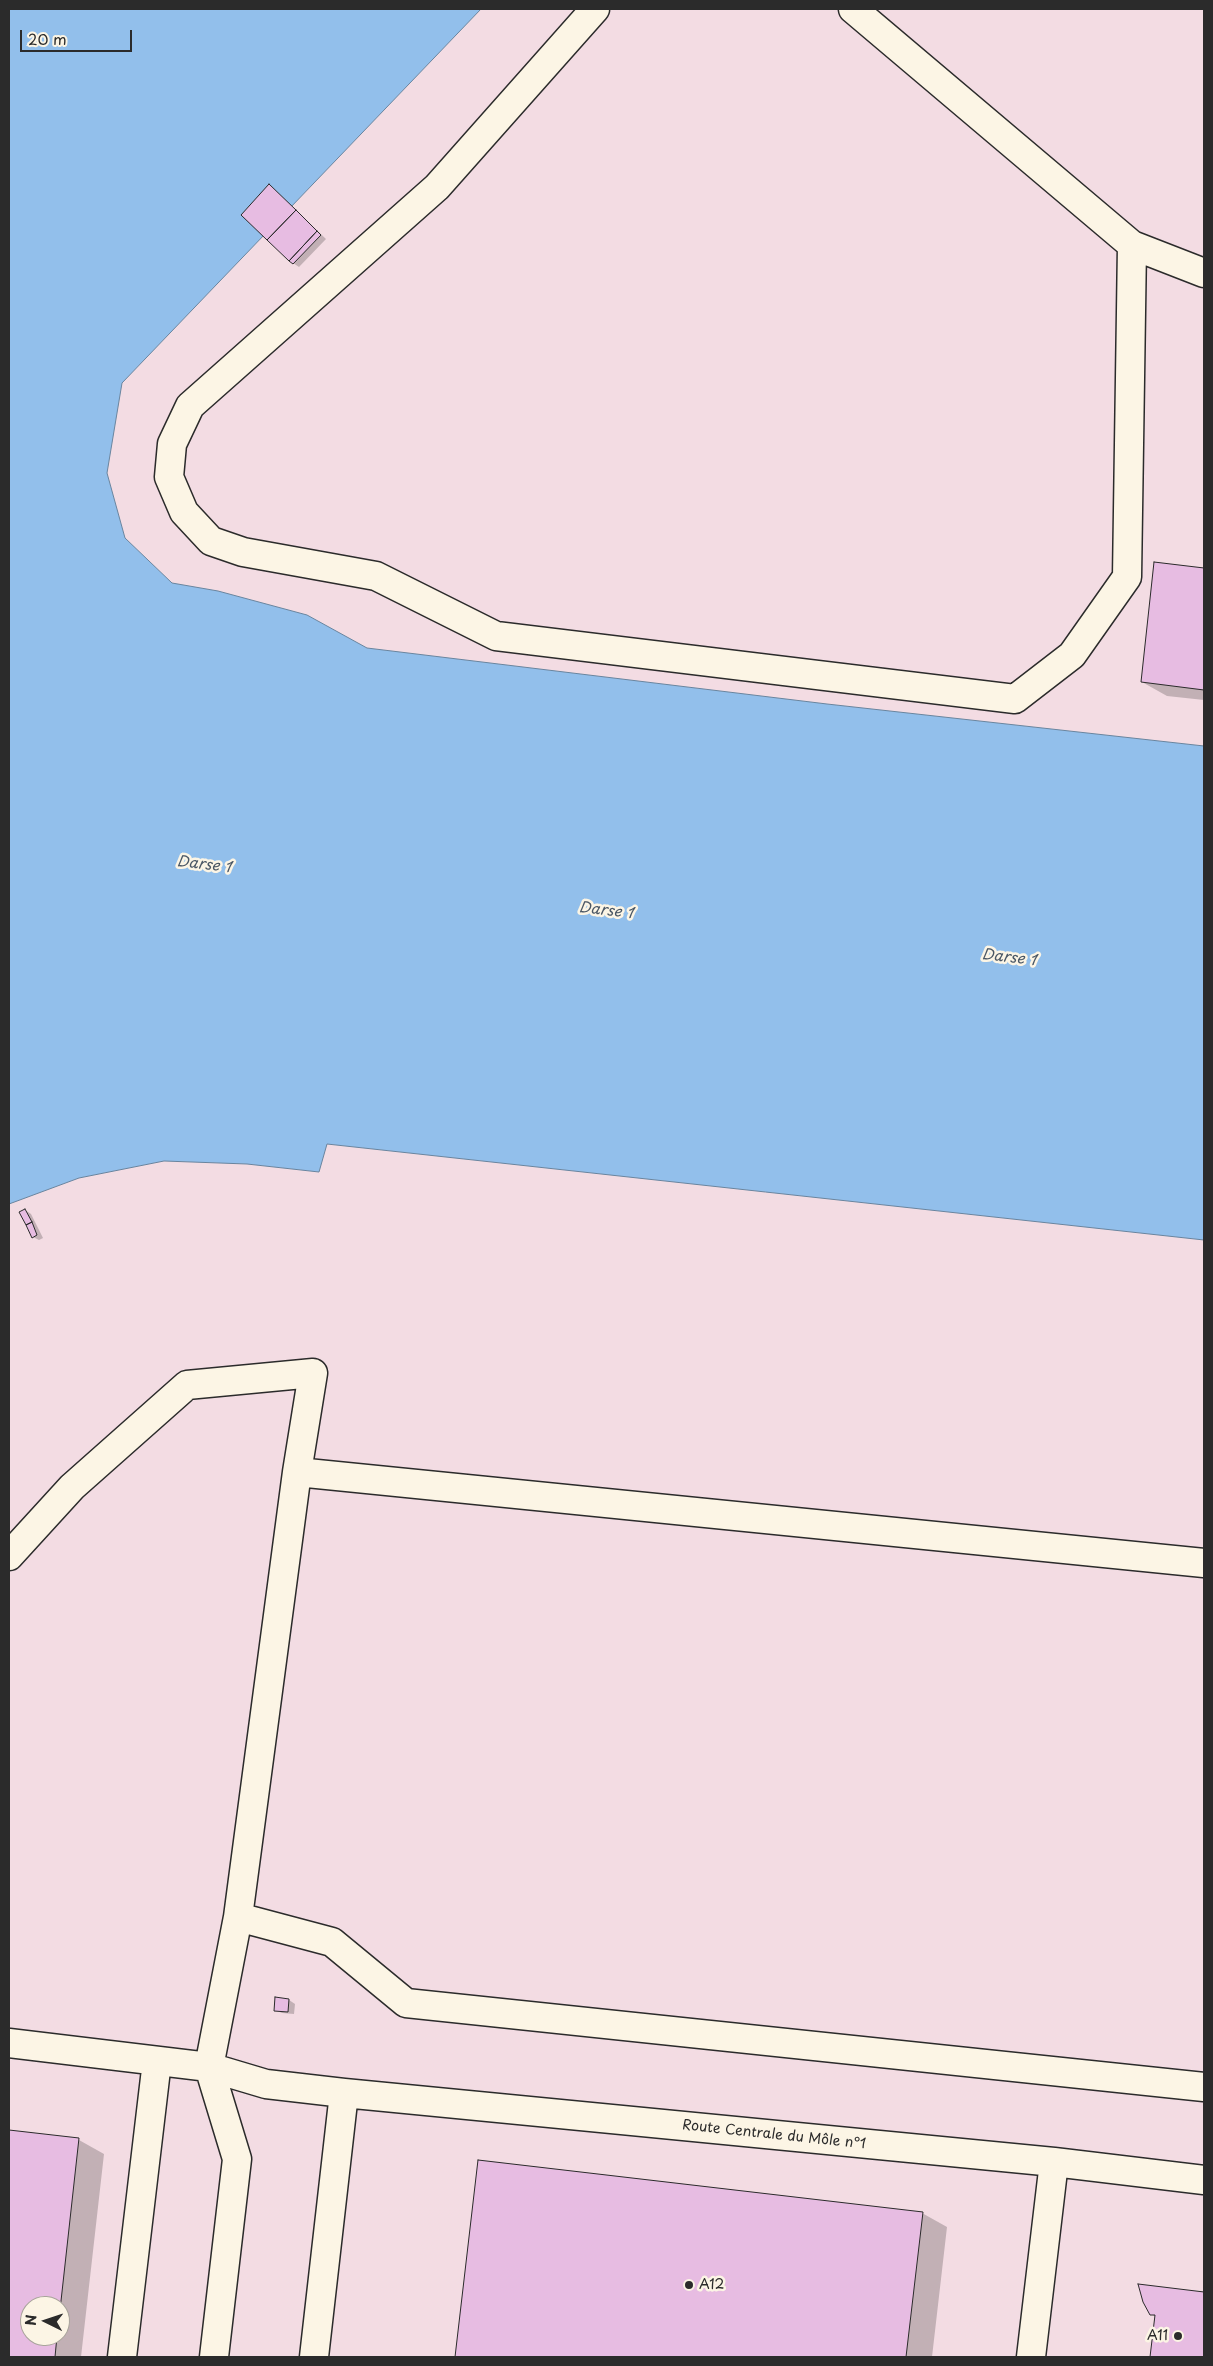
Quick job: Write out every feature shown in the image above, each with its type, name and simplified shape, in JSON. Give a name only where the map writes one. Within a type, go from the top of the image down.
[{"type":"street","points":[[595,9],[437,187],[190,406],[172,444],[168,477],[184,512],[210,541],[243,552],[376,576],[496,636],[1015,699],[1072,654],[1127,577],[1132,245]]},
{"type":"street","points":[[853,9],[1132,245],[1204,272]]},
{"type":"street","points":[[9,1556],[72,1487],[187,1384],[313,1373],[297,1472],[238,1917],[209,2067],[237,2159],[214,2357]]},
{"type":"street","points":[[297,1472],[1204,1563]]},
{"type":"street","points":[[238,1917],[332,1942],[406,2002],[1204,2087]]},
{"type":"street","name":"Route Centrale du Môle n°1","points":[[9,2044],[209,2067],[266,2084],[344,2093],[1054,2162],[1204,2180]]},
{"type":"street","points":[[122,2357],[157,2061]]},
{"type":"street","points":[[314,2357],[344,2093]]},
{"type":"street","points":[[1031,2357],[1054,2162]]},
{"type":"shaded area","points":[[481,9],[1204,9],[1204,746],[827,704],[367,648],[307,615],[218,591],[172,583],[125,538],[107,473],[122,383]]},
{"type":"shaded area","points":[[326,1144],[1204,1240],[1204,2357],[9,2357],[9,1204],[79,1178],[164,1161],[247,1164],[319,1172]]},
{"type":"water","name":"Darse 1","points":[[9,9],[481,9],[122,383],[107,473],[125,538],[172,583],[218,591],[307,615],[367,648],[827,704],[1204,746],[1204,1240],[327,1144],[319,1172],[247,1164],[164,1161],[79,1178],[9,1204]]},
{"type":"building","points":[[269,184],[296,210],[267,240],[241,215]]},
{"type":"building","points":[[296,210],[317,231],[289,261],[267,240]]},
{"type":"building","points":[[317,231],[321,235],[293,264],[289,261]]},
{"type":"building","points":[[1154,562],[1204,568],[1204,690],[1141,682]]},
{"type":"building","points":[[25,1209],[32,1222],[26,1225],[19,1212]]},
{"type":"building","points":[[32,1222],[37,1235],[32,1238],[26,1225]]},
{"type":"building","points":[[275,1997],[289,1999],[288,2012],[274,2011]]},
{"type":"building","points":[[9,2130],[79,2138],[62,2296],[20,2296],[20,2346],[56,2346],[55,2357],[9,2357]]},
{"type":"building","name":"A12","points":[[478,2160],[923,2212],[906,2357],[455,2357]]},
{"type":"building","name":"A11","points":[[1138,2284],[1204,2292],[1204,2357],[1150,2357],[1155,2315],[1150,2315],[1143,2302]]},
{"type":"place","name":"A12","points":[[689,2285]]},
{"type":"place","name":"A11","points":[[1178,2336]]}]
